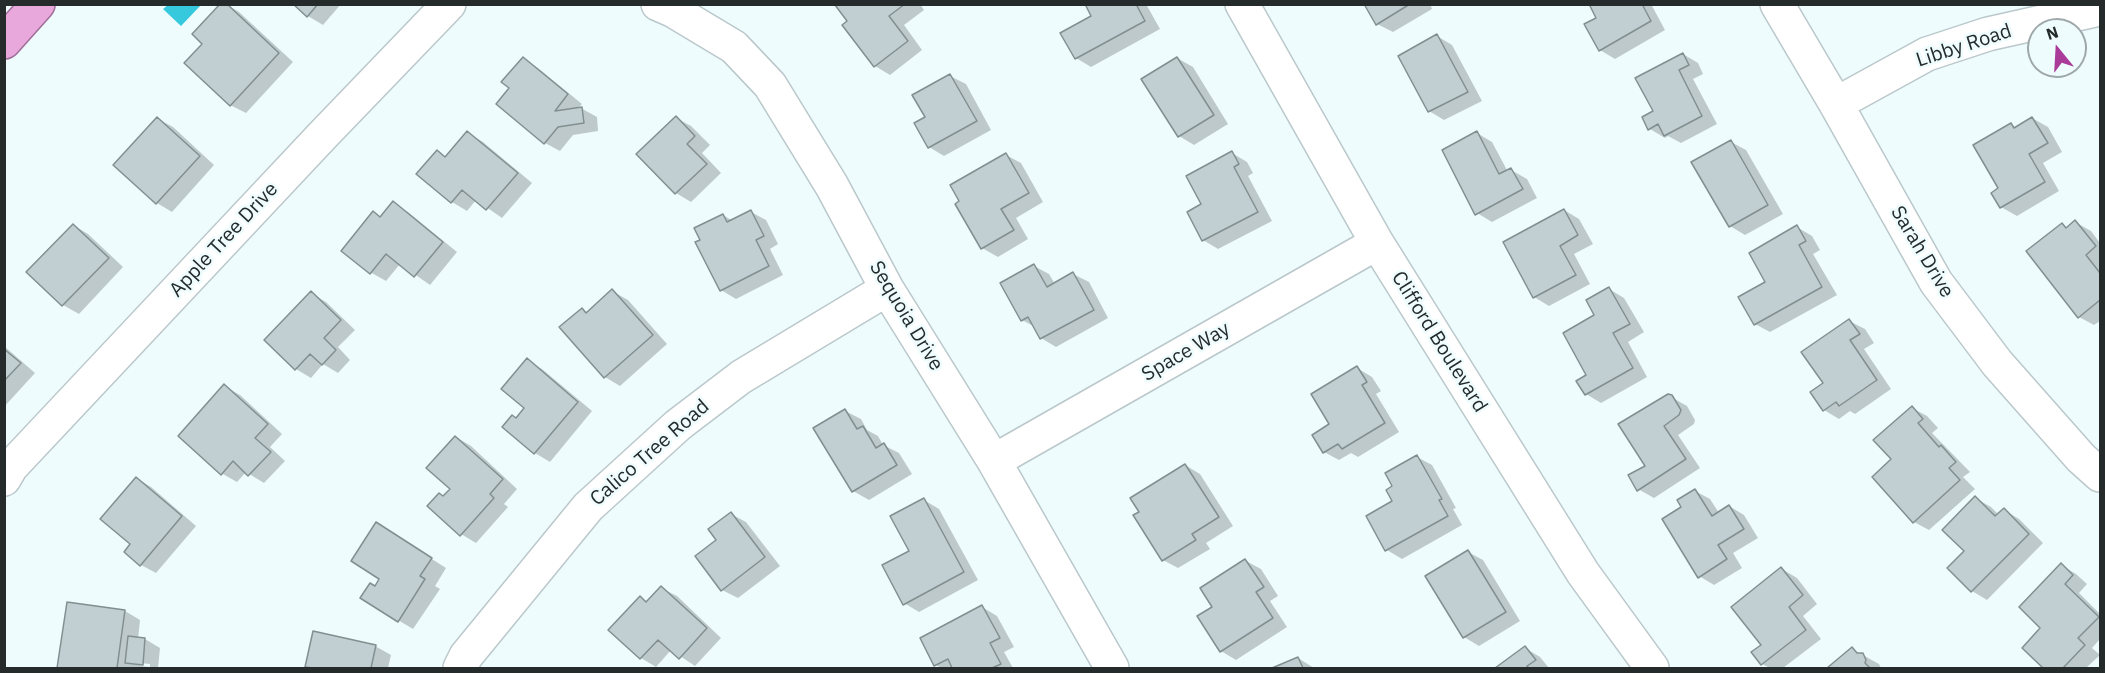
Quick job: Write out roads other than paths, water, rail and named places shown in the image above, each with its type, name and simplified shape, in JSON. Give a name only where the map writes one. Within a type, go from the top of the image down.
[{"type":"highway","points":[[4,42],[38,4]]},
{"type":"street","name":"Apple Tree Drive","points":[[4,479],[11,467],[305,153],[449,4]]},
{"type":"street","name":"Sequoia Drive","points":[[658,4],[674,11],[734,48],[770,85],[832,186],[887,289],[994,461],[1112,669]]},
{"type":"street","name":"Clifford Boulevard","points":[[1242,4],[1377,243],[1583,573],[1652,669]]},
{"type":"street","name":"Sarah Drive","points":[[1777,4],[1936,282],[1997,363],[2081,458],[2100,475]]},
{"type":"street","name":"Libby Road","points":[[1836,104],[1927,54],[1988,34],[2100,9]]},
{"type":"street","name":"Space Way","points":[[994,461],[1377,243]]},
{"type":"street","name":"Calico Tree Road","points":[[460,669],[465,656],[588,507],[678,424],[741,377],[887,289]]},
{"type":"water","points":[[168,5],[201,5],[181,26],[163,9]]}]
